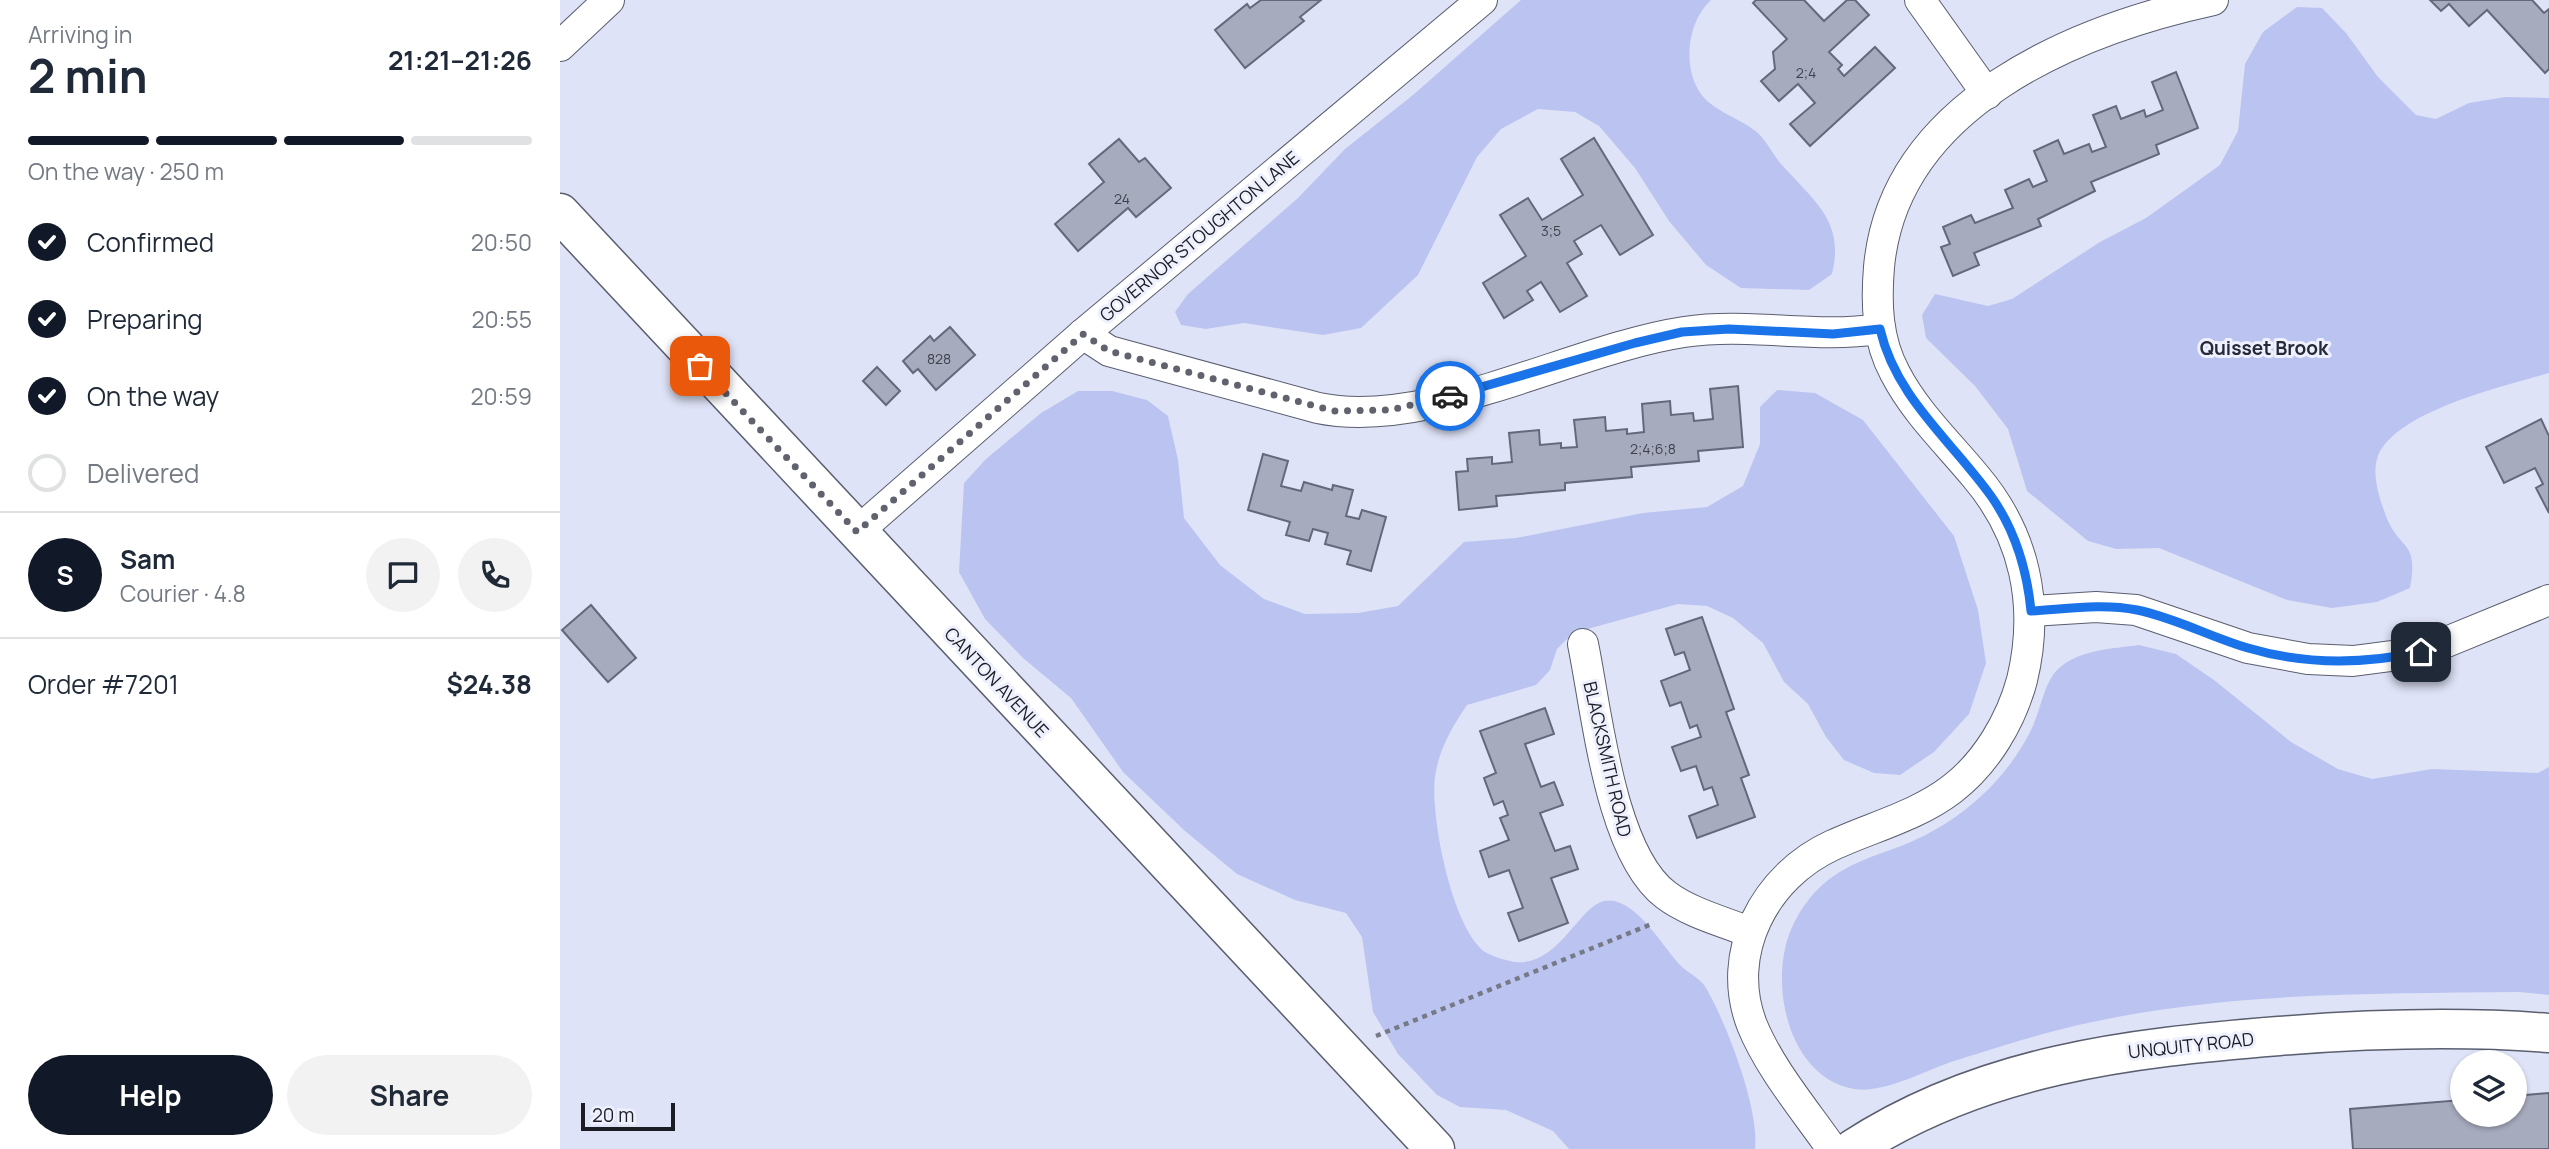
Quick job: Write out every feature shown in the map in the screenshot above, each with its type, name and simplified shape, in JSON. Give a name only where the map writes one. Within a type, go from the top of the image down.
[{"type":"main road","name":"CANTON AVENUE","points":[[560,213],[1435,1149]]},
{"type":"main road","name":"UNQUITY ROAD","points":[[1853,1149],[1889,1127],[1964,1092],[2040,1067],[2089,1057],[2189,1044],[2311,1034],[2433,1030],[2549,1033]]},
{"type":"street","points":[[560,46],[609,0]]},
{"type":"street","name":"GOVERNOR STOUGHTON LANE","points":[[857,532],[1083,334],[1482,0]]},
{"type":"street","points":[[1920,0],[1987,94]]},
{"type":"street","points":[[1832,1149],[1753,1026],[1743,988],[1749,932],[1771,896],[1800,866],[1833,845],[1936,799],[1953,788],[1981,760],[2014,705],[2026,658],[2031,611],[2023,563],[2005,517],[1984,487],[1906,392],[1885,350],[1877,306],[1880,261],[1890,213],[1899,192],[1930,145],[1987,94],[2038,61],[2090,37],[2174,9],[2213,0]]},
{"type":"street","points":[[1083,334],[1109,351],[1318,408],[1350,413],[1416,405],[1682,332],[1729,329],[1833,334],[1880,329]]},
{"type":"street","points":[[2031,611],[2096,607],[2136,610],[2269,653],[2308,660],[2353,661],[2421,652],[2549,600]]},
{"type":"street","name":"BLACKSMITH ROAD","points":[[1583,644],[1623,834],[1651,881],[1678,903],[1749,932]]},
{"type":"path","points":[[1346,1055],[1374,1037],[1664,919],[1678,903]]},
{"type":"shaded area","points":[[1521,0],[1711,0],[1703,9],[1692,32],[1689,58],[1695,83],[1713,106],[1759,134],[1824,213],[1834,240],[1832,274],[1809,290],[1741,288],[1706,265],[1669,221],[1635,168],[1599,126],[1575,112],[1538,109],[1501,129],[1477,157],[1418,275],[1361,328],[1323,335],[1244,323],[1206,329],[1181,325],[1175,312],[1188,294],[1298,198],[1345,149],[1413,95]]},
{"type":"shaded area","points":[[2297,7],[2322,8],[2346,33],[2378,77],[2416,115],[2436,119],[2469,103],[2505,97],[2549,98],[2549,373],[2452,403],[2404,428],[2387,442],[2377,459],[2376,481],[2391,527],[2410,553],[2410,588],[2377,602],[2332,608],[2287,600],[2159,548],[2116,549],[2088,541],[2027,491],[2008,429],[1975,386],[1926,338],[1922,315],[1935,294],[1988,306],[2012,299],[2100,242],[2146,218],[2220,165],[2238,131],[2245,64],[2263,32]]},
{"type":"shaded area","points":[[1777,390],[1815,393],[1863,420],[1954,536],[1978,610],[1986,663],[1969,714],[1934,752],[1900,775],[1874,773],[1844,760],[1826,737],[1808,704],[1784,682],[1763,643],[1733,618],[1707,606],[1678,604],[1573,633],[1557,649],[1550,670],[1536,685],[1467,705],[1443,748],[1435,777],[1434,795],[1440,843],[1453,896],[1473,939],[1485,952],[1515,962],[1530,961],[1556,946],[1595,906],[1604,901],[1615,901],[1637,914],[1682,967],[1701,982],[1723,1022],[1740,1067],[1752,1112],[1755,1149],[1569,1149],[1553,1131],[1506,1110],[1460,1107],[1437,1095],[1398,1054],[1373,1012],[1362,937],[1346,913],[1295,900],[1237,874],[1185,831],[1123,772],[1071,698],[1023,658],[985,619],[959,572],[964,483],[986,459],[1041,413],[1078,391],[1112,391],[1147,400],[1168,416],[1178,460],[1184,518],[1220,565],[1264,599],[1305,614],[1358,613],[1398,606],[1464,542],[1516,538],[1643,513],[1707,507],[1743,486],[1760,444],[1760,407]]},
{"type":"shaded area","points":[[2139,645],[2176,654],[2214,680],[2291,742],[2338,769],[2372,779],[2432,769],[2538,773],[2549,767],[2549,995],[2519,992],[2393,993],[2269,998],[2207,1004],[2083,1024],[1951,1062],[1877,1088],[1854,1089],[1830,1081],[1812,1065],[1797,1045],[1783,994],[1782,968],[1786,943],[1805,905],[1815,892],[1839,872],[1922,837],[1961,813],[1979,798],[1995,782],[2022,746],[2033,726],[2049,682],[2057,670],[2085,654]]},
{"type":"building","points":[[1261,0],[1321,0],[1300,17],[1304,21],[1245,68],[1215,30],[1247,4],[1250,8]]},
{"type":"building","points":[[1756,0],[1804,0],[1824,21],[1847,0],[1855,0],[1869,15],[1829,52],[1842,65],[1838,69],[1844,76],[1875,47],[1895,68],[1810,146],[1790,124],[1815,103],[1798,84],[1779,101],[1761,81],[1775,69],[1773,52],[1787,39],[1753,3]]},
{"type":"building","points":[[2430,0],[2532,0],[2544,13],[2549,9],[2549,69],[2545,73],[2487,10],[2469,26],[2449,4],[2441,11]]},
{"type":"building","points":[[2176,72],[2198,128],[2156,145],[2159,154],[2091,182],[2095,191],[2038,219],[2041,226],[1974,253],[1979,265],[1953,276],[1941,247],[1950,244],[1943,227],[1971,215],[1975,223],[2013,208],[2005,190],[2029,179],[2033,187],[2047,181],[2034,151],[2058,140],[2064,154],[2089,144],[2092,152],[2106,147],[2093,115],[2116,106],[2121,119],[2144,110],[2146,117],[2163,110],[2152,82]]},
{"type":"building","points":[[1594,138],[1653,235],[1620,255],[1601,225],[1574,241],[1582,254],[1567,263],[1587,296],[1560,312],[1541,282],[1527,291],[1533,300],[1504,318],[1483,283],[1526,256],[1500,215],[1528,198],[1542,220],[1583,195],[1561,159]]},
{"type":"building","points":[[1119,139],[1139,162],[1145,158],[1171,188],[1136,217],[1128,208],[1078,251],[1055,224],[1104,182],[1089,164]]},
{"type":"building","points":[[950,327],[975,355],[936,390],[918,369],[913,373],[903,361],[930,336],[934,341]]},
{"type":"building","points":[[877,367],[900,391],[886,405],[863,381]]},
{"type":"building","points":[[1738,386],[1743,447],[1698,451],[1699,461],[1631,467],[1632,477],[1565,483],[1565,490],[1496,496],[1497,506],[1459,510],[1456,472],[1468,471],[1467,459],[1492,457],[1492,464],[1512,462],[1509,433],[1539,430],[1540,445],[1561,443],[1561,448],[1577,447],[1574,420],[1605,417],[1606,431],[1627,429],[1627,434],[1644,432],[1642,404],[1670,401],[1671,415],[1693,413],[1694,421],[1713,419],[1710,389]]},
{"type":"building","points":[[2541,419],[2549,436],[2549,513],[2536,488],[2543,484],[2535,468],[2504,483],[2486,447]]},
{"type":"building","points":[[1263,454],[1288,461],[1281,486],[1301,491],[1304,482],[1332,490],[1333,485],[1353,490],[1346,516],[1359,519],[1362,510],[1386,517],[1371,571],[1347,564],[1351,551],[1325,544],[1328,533],[1313,529],[1309,541],[1286,535],[1290,522],[1248,510]]},
{"type":"building","points":[[591,605],[636,658],[608,682],[562,630]]},
{"type":"building","points":[[1702,617],[1734,709],[1726,712],[1749,775],[1741,778],[1755,817],[1697,838],[1689,816],[1718,805],[1712,787],[1704,790],[1696,766],[1681,771],[1672,747],[1701,737],[1697,725],[1690,728],[1681,702],[1670,706],[1661,681],[1690,670],[1684,652],[1675,655],[1666,629]]},
{"type":"building","points":[[1545,708],[1554,734],[1525,744],[1541,787],[1554,782],[1563,805],[1540,813],[1555,851],[1570,846],[1578,869],[1551,878],[1568,923],[1519,941],[1508,913],[1523,908],[1509,870],[1489,877],[1480,851],[1509,840],[1500,818],[1508,815],[1503,801],[1494,805],[1484,778],[1496,773],[1480,731]]},
{"type":"building","points":[[2549,1093],[2549,1149],[2353,1149],[2350,1109],[2450,1101],[2450,1127],[2527,1127],[2527,1095]]},
{"type":"way so far","points":[[700,366],[857,532],[1083,334],[1098,347],[1109,351],[1334,411],[1350,413],[1390,410],[1450,396]]},
{"type":"district","name":"Quisset Brook","points":[[2264,348]]},
{"type":"route","points":[[1450,396],[1682,332],[1729,329],[1833,334],[1880,329],[1894,372],[1906,392],[1977,478],[2005,517],[2023,563],[2031,611],[2096,607],[2136,610],[2248,648],[2308,660],[2377,660],[2421,652]]}]
